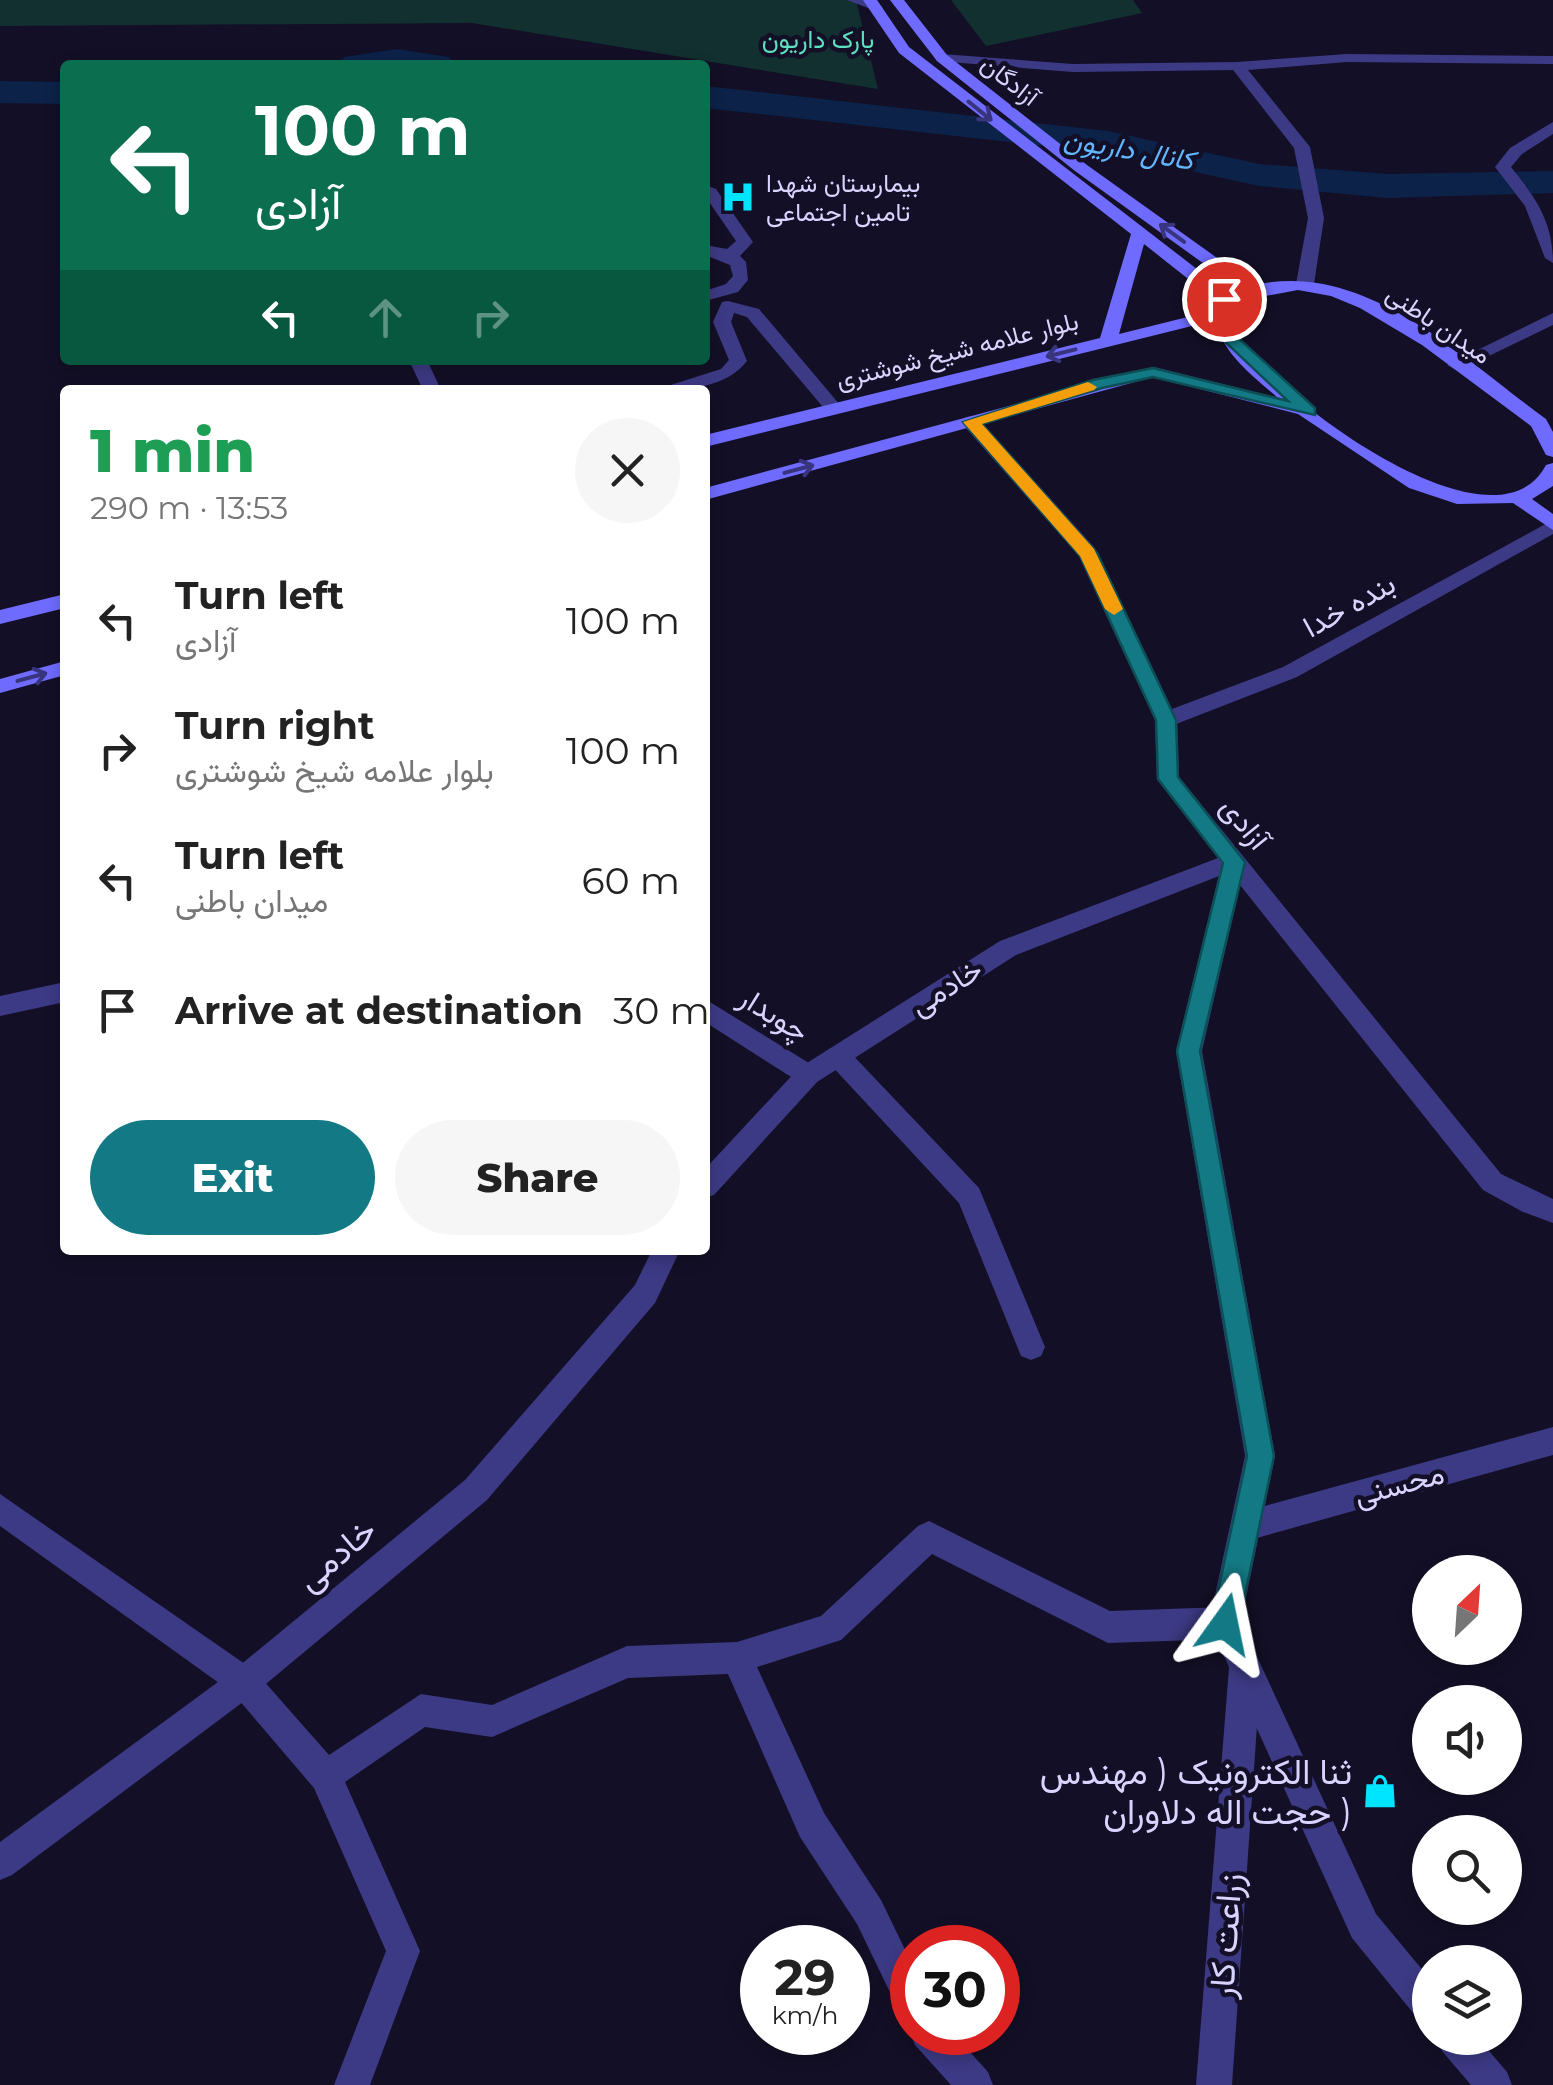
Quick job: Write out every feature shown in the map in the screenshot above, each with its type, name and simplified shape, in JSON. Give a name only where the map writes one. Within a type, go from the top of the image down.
[{"type":"main road","name":"آزادگان","points":[[898,0],[942,58],[1081,168],[1251,290]]},
{"type":"main road","name":"آزادگان","points":[[873,4],[904,50],[1139,234],[1224,306]]},
{"type":"main road","points":[[1108,341],[1139,234]]},
{"type":"main road","name":"میدان باطنی","points":[[1224,306],[1251,290],[1305,284],[1333,290],[1382,311],[1538,423],[1553,450]]},
{"type":"main road","points":[[1224,306],[1229,338],[1309,412],[1356,451],[1433,492],[1478,500],[1517,497],[1533,493],[1551,477],[1553,469]]},
{"type":"main road","name":"بلوار علامه شیخ شوشتری","points":[[710,441],[1108,341],[1224,306]]},
{"type":"main road","points":[[710,493],[1153,372],[1309,412]]},
{"type":"main road","points":[[1517,497],[1553,525]]},
{"type":"main road","points":[[0,617],[60,602]]},
{"type":"main road","points":[[0,686],[60,669]]},
{"type":"street","points":[[854,0],[873,4]]},
{"type":"street","points":[[942,58],[1073,68],[1237,66],[1347,58],[1553,60]]},
{"type":"street","points":[[1237,66],[1302,146],[1316,218],[1305,284]]},
{"type":"street","points":[[1553,127],[1516,151],[1503,167],[1533,205],[1553,258]]},
{"type":"street","points":[[710,192],[745,242],[729,257]]},
{"type":"street","points":[[1533,205],[1553,204]]},
{"type":"street","points":[[710,251],[738,262],[742,276],[718,298]]},
{"type":"street","points":[[683,385],[727,373],[738,361],[722,322],[718,298]]},
{"type":"street","points":[[718,298],[753,313],[834,409]]},
{"type":"street","points":[[1456,364],[1553,318]]},
{"type":"street","name":"آزادی","points":[[971,422],[1088,553],[1166,720],[1168,779],[1492,1182],[1553,1211]]},
{"type":"street","name":"بنده خدا","points":[[1166,720],[1290,672],[1553,525]]},
{"type":"street","points":[[1234,862],[1189,1051],[1260,1456],[1225,1624],[1364,1926],[1412,1985]]},
{"type":"street","name":"خادمی","points":[[710,1181],[808,1074],[1008,948],[1234,862]]},
{"type":"street","points":[[0,1006],[60,993]]},
{"type":"street","name":"چوبدار","points":[[710,1013],[808,1074]]},
{"type":"street","points":[[838,1056],[970,1196],[1031,1347]]},
{"type":"street","name":"خادمی","points":[[0,1864],[244,1682],[476,1490],[645,1294],[664,1255]]},
{"type":"street","name":"محسنی","points":[[1246,1526],[1553,1441]]},
{"type":"street","points":[[0,1508],[244,1682],[326,1776],[402,1951],[352,2085]]},
{"type":"street","points":[[326,1776],[421,1710],[492,1720],[627,1662],[737,1658],[830,1629],[929,1536],[1108,1627],[1225,1624]]},
{"type":"street","points":[[737,1658],[812,1825],[870,1912],[890,1955]]},
{"type":"street","name":"زراعت کار","points":[[1214,2085],[1245,1668]]},
{"type":"street","points":[[949,2055],[976,2085]]},
{"type":"street","points":[[1469,2055],[1494,2085]]},
{"type":"green space","name":"پارک داریون","points":[[0,0],[856,0],[878,89],[472,23],[0,26]]},
{"type":"green space","points":[[951,0],[1133,0],[1142,13],[986,46]]},
{"type":"waterway","name":"کانال داریون","points":[[0,92],[60,93]]},
{"type":"waterway","name":"کانال داریون","points":[[710,98],[1108,142],[1259,175],[1388,186],[1553,182]]},
{"type":"slow traffic","points":[[1088,387],[971,422],[1088,553],[1114,609]]},
{"type":"place","name":"بیمارستان شهدا تامین اجتماعی","points":[[738,197]]},
{"type":"place","name":"ثنا الکترونیک ( مهندس حجت اله دلاوران )","points":[[1380,1791]]},
{"type":"route","points":[[1224,299],[1229,338],[1262,373],[1309,412],[1153,372],[971,422],[1088,553],[1166,720],[1168,779],[1234,862],[1189,1051],[1260,1456],[1225,1624]]}]
